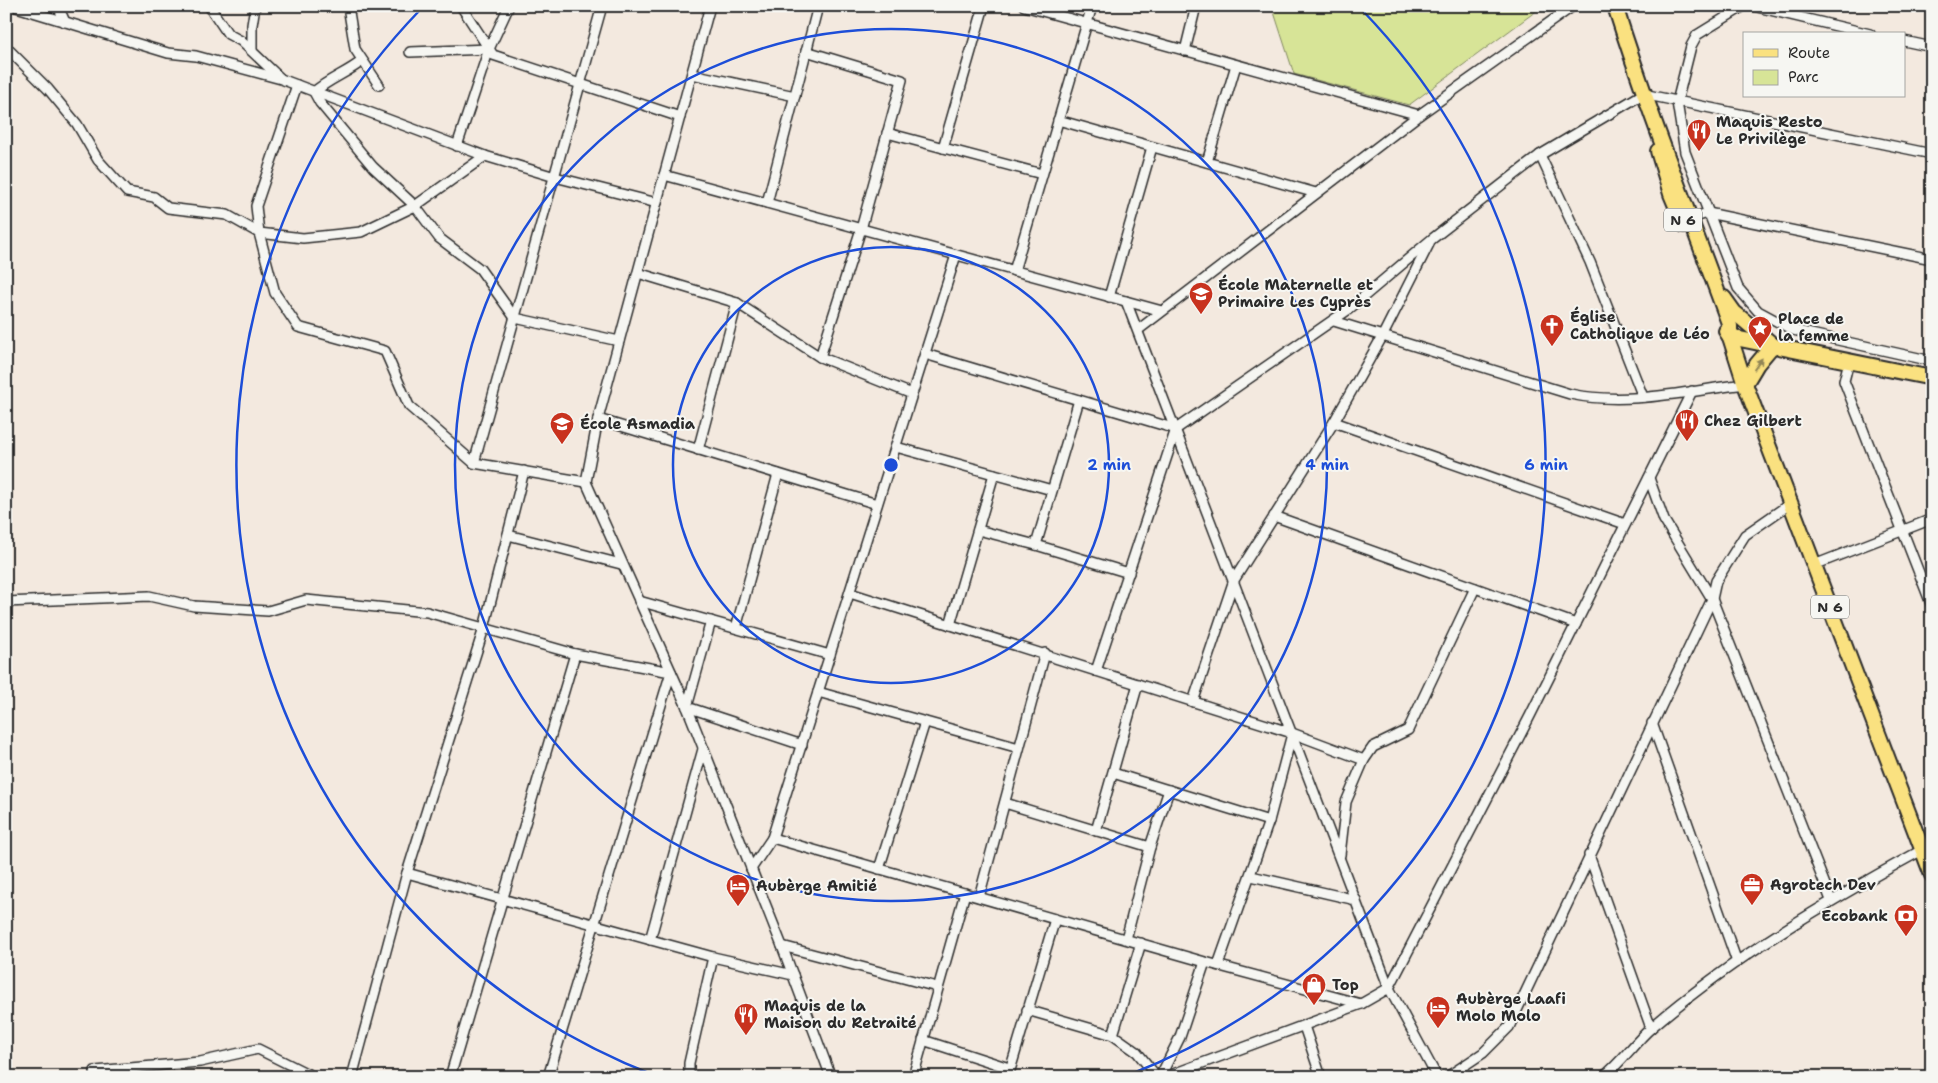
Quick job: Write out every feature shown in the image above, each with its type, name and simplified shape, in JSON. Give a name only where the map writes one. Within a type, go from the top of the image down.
[{"type":"main road","name":"N 6","points":[[1614,6],[1644,97],[1646,112],[1661,163],[1714,283],[1730,326],[1730,337]]},
{"type":"main road","name":"N 6","points":[[1687,219],[1724,328],[1730,337],[1745,384],[1814,565],[1927,848],[1932,875]]},
{"type":"main road","points":[[1714,283],[1734,312],[1773,345]]},
{"type":"main road","points":[[1730,337],[1932,378]]},
{"type":"main road","points":[[1745,384],[1757,364],[1773,345]]},
{"type":"street","points":[[13,6],[168,53],[196,56],[281,79],[485,156],[554,177],[656,203]]},
{"type":"street","points":[[58,6],[65,22]]},
{"type":"street","points":[[208,6],[228,34],[241,41],[281,79]]},
{"type":"street","points":[[252,51],[254,6]]},
{"type":"street","points":[[348,6],[355,49],[379,85]]},
{"type":"street","points":[[461,6],[492,55],[680,116]]},
{"type":"street","points":[[457,146],[489,49],[509,6]]},
{"type":"street","points":[[474,463],[602,6]]},
{"type":"street","points":[[710,6],[598,419],[586,482],[621,564],[687,707],[782,946],[831,1077]]},
{"type":"street","points":[[767,203],[818,6]]},
{"type":"street","points":[[943,148],[984,6]]},
{"type":"street","points":[[1024,6],[1419,115]]},
{"type":"street","points":[[1014,271],[1092,6]]},
{"type":"street","points":[[1185,50],[1196,6]]},
{"type":"street","points":[[1138,330],[1419,115],[1573,6]]},
{"type":"street","points":[[1744,6],[1697,35],[1691,46],[1677,102],[1685,152],[1738,288],[1758,311],[1793,330],[1932,361]]},
{"type":"street","points":[[1752,6],[1862,32]]},
{"type":"street","points":[[1906,41],[1932,47]]},
{"type":"street","points":[[6,47],[54,96],[77,124],[98,160],[127,192],[154,196],[168,208],[226,215],[259,233],[303,238],[361,232],[415,206],[485,156]]},
{"type":"street","points":[[410,52],[489,49]]},
{"type":"street","points":[[806,51],[902,80],[861,229],[820,357]]},
{"type":"street","points":[[314,92],[327,81],[351,70],[362,61]]},
{"type":"street","points":[[1207,162],[1236,65]]},
{"type":"street","points":[[692,74],[794,96]]},
{"type":"street","points":[[297,85],[256,206],[259,233],[275,293],[298,327],[385,351],[409,406],[474,463],[586,482]]},
{"type":"street","points":[[314,92],[320,103],[373,167],[415,206],[439,238],[480,269],[515,318],[619,341]]},
{"type":"street","points":[[1096,671],[1176,429],[1334,321],[1432,239],[1540,155],[1644,97],[1677,102],[1932,154]]},
{"type":"street","points":[[1058,120],[1316,193]]},
{"type":"street","points":[[887,133],[1042,174]]},
{"type":"street","points":[[1109,297],[1152,147]]},
{"type":"street","points":[[1540,155],[1590,262],[1643,397]]},
{"type":"street","points":[[664,175],[1162,311]]},
{"type":"street","points":[[1687,219],[1708,213],[1932,259]]},
{"type":"street","points":[[1193,702],[1234,580],[1334,422],[1382,337],[1432,239]]},
{"type":"street","points":[[751,869],[772,838],[956,255]]},
{"type":"street","points":[[638,273],[737,303],[820,357],[912,394]]},
{"type":"street","points":[[1126,301],[1389,988],[1437,1077]]},
{"type":"street","points":[[698,450],[737,303]]},
{"type":"street","points":[[1334,321],[1570,394],[1594,399],[1643,397],[1745,384]]},
{"type":"street","points":[[925,354],[1176,429]]},
{"type":"street","points":[[1849,361],[1844,381],[1932,606]]},
{"type":"street","points":[[1165,1077],[1361,1004],[1389,988],[1576,624],[1692,391]]},
{"type":"street","points":[[1036,545],[1079,400]]},
{"type":"street","points":[[598,419],[878,504]]},
{"type":"street","points":[[1334,422],[1626,524]]},
{"type":"street","points":[[896,447],[1052,490]]},
{"type":"street","points":[[352,1077],[406,873],[484,628],[524,471]]},
{"type":"street","points":[[736,628],[778,474]]},
{"type":"street","points":[[950,625],[994,474]]},
{"type":"street","points":[[1649,478],[1664,520],[1712,599],[1831,900]]},
{"type":"street","points":[[1447,1077],[1483,1053],[1509,1027],[1712,599],[1716,581],[1745,535],[1791,503]]},
{"type":"street","points":[[1274,516],[1576,624]]},
{"type":"street","points":[[1814,565],[1932,519]]},
{"type":"street","points":[[978,530],[1129,573]]},
{"type":"street","points":[[508,535],[621,564]]},
{"type":"street","points":[[1340,857],[1346,802],[1364,760],[1374,746],[1408,730],[1475,588]]},
{"type":"street","points":[[850,593],[1045,653],[1292,733],[1364,760]]},
{"type":"street","points":[[6,602],[149,596],[194,606],[268,611],[306,600],[427,612],[574,654],[671,672]]},
{"type":"street","points":[[639,601],[830,655]]},
{"type":"street","points":[[687,707],[711,621]]},
{"type":"street","points":[[979,897],[1045,653]]},
{"type":"street","points":[[450,1077],[500,899],[574,654]]},
{"type":"street","points":[[548,1077],[671,672]]},
{"type":"street","points":[[1096,831],[1138,684]]},
{"type":"street","points":[[818,692],[1019,748]]},
{"type":"street","points":[[687,707],[802,744]]},
{"type":"street","points":[[879,869],[925,722]]},
{"type":"street","points":[[1652,723],[1737,962]]},
{"type":"street","points":[[1218,965],[1269,821],[1292,733]]},
{"type":"street","points":[[650,940],[703,749]]},
{"type":"street","points":[[1113,773],[1269,821]]},
{"type":"street","points":[[1126,939],[1150,847],[1169,790]]},
{"type":"street","points":[[1005,803],[1150,847]]},
{"type":"street","points":[[772,838],[1205,962],[1361,1004]]},
{"type":"street","points":[[1603,1077],[1651,1028],[1737,962],[1831,900],[1927,848]]},
{"type":"street","points":[[1590,855],[1651,1028]]},
{"type":"street","points":[[406,873],[713,957],[793,975]]},
{"type":"street","points":[[1251,876],[1356,900]]},
{"type":"street","points":[[913,1077],[965,893]]},
{"type":"street","points":[[924,1040],[1008,1072],[1055,919]]},
{"type":"street","points":[[1113,1036],[1141,943]]},
{"type":"street","points":[[782,946],[937,987]]},
{"type":"street","points":[[690,1077],[689,1062],[713,957]]},
{"type":"street","points":[[1027,1010],[1113,1036],[1137,1052],[1158,1077],[1180,1037],[1205,962]]},
{"type":"street","points":[[1304,1026],[1321,1077]]},
{"type":"street","points":[[96,1077],[95,1071],[200,1062],[258,1049],[314,1077]]},
{"type":"green space","points":[[1272,6],[1543,6],[1409,105],[1294,74]]},
{"type":"place","name":"Maquis Resto Le Privilège","points":[[1699,152]]},
{"type":"place","name":"École Maternelle et Primaire Les Cyprès","points":[[1201,315]]},
{"type":"place","name":"Église Catholique de Léo","points":[[1552,347]]},
{"type":"place","name":"Place de la femme","points":[[1760,349]]},
{"type":"place","name":"Chez Gilbert","points":[[1687,442]]},
{"type":"place","name":"École Asmadia","points":[[562,445]]},
{"type":"place","name":"Agrotech Dev","points":[[1752,906]]},
{"type":"place","name":"Aubèrge Amitié","points":[[738,907]]},
{"type":"place","name":"Ecobank","points":[[1906,937]]},
{"type":"place","name":"Top","points":[[1314,1006]]},
{"type":"place","name":"Aubèrge Laafi Molo Molo","points":[[1438,1029]]},
{"type":"place","name":"Maquis de la Maison du Retraité","points":[[746,1036]]}]
